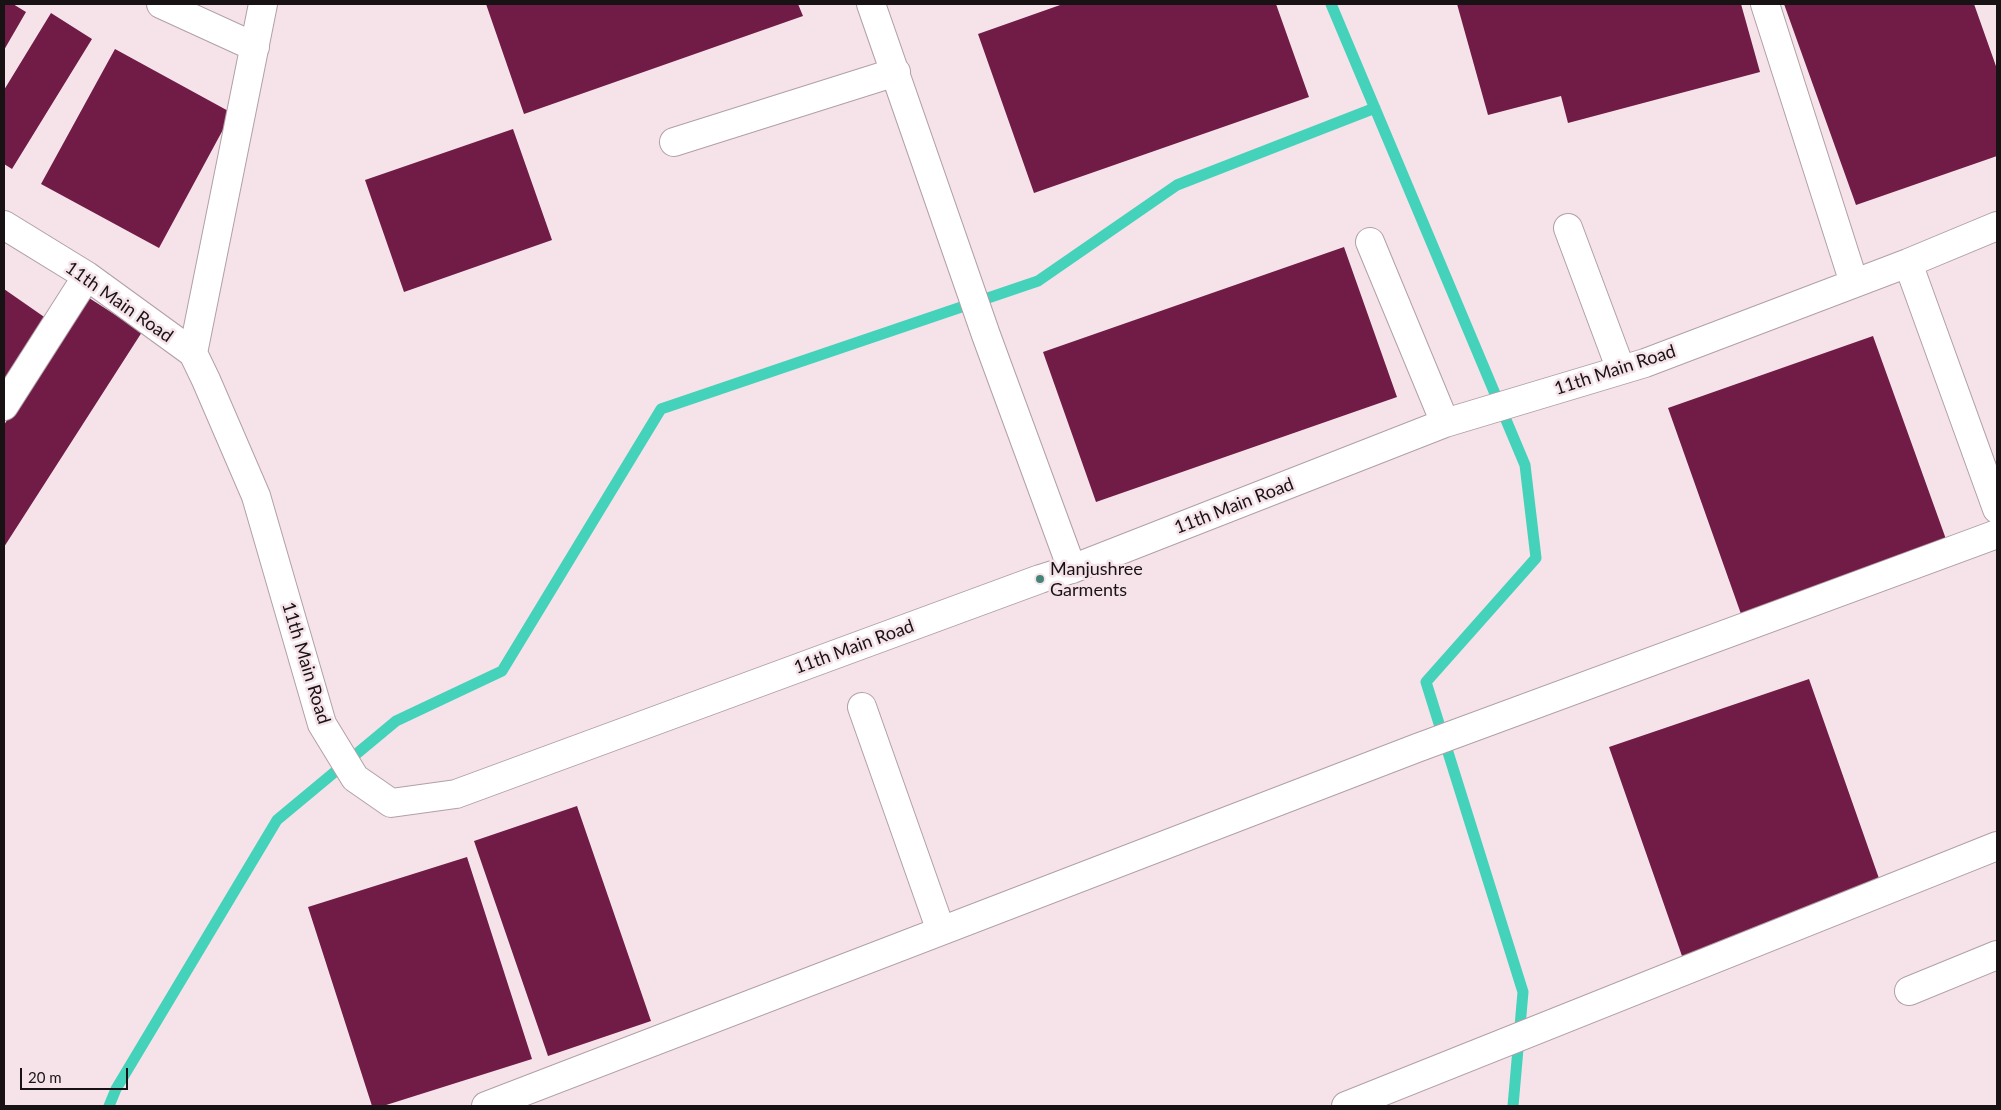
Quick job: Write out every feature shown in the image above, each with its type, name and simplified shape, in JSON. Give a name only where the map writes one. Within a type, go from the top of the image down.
[{"type":"street","points":[[161,4],[255,47]]},
{"type":"street","points":[[192,353],[263,4]]},
{"type":"street","points":[[871,4],[986,335],[1072,569]]},
{"type":"street","points":[[1765,4],[1854,283]]},
{"type":"street","points":[[674,142],[896,72]]},
{"type":"street","name":"11th Main Road","points":[[4,225],[87,276],[192,353],[206,380],[256,496],[322,724],[355,778],[392,803],[456,794],[1030,582],[1072,569],[1445,423],[1645,363],[1908,263],[1997,226]]},
{"type":"street","points":[[1568,228],[1621,370]]},
{"type":"street","points":[[1370,242],[1445,423]]},
{"type":"street","points":[[1908,263],[1997,509]]},
{"type":"street","points":[[4,406],[87,276]]},
{"type":"street","points":[[486,1106],[1417,748],[1997,534]]},
{"type":"street","points":[[862,707],[941,931]]},
{"type":"street","points":[[1346,1106],[1997,846]]},
{"type":"street","points":[[1909,991],[1997,955]]},
{"type":"building","points":[[4,4],[13,4],[26,12],[4,50]]},
{"type":"building","points":[[486,4],[798,4],[803,16],[524,114]]},
{"type":"building","points":[[1063,4],[1276,4],[1309,97],[1034,193],[978,34]]},
{"type":"building","points":[[1457,4],[1741,4],[1760,72],[1568,123],[1561,96],[1488,115]]},
{"type":"building","points":[[1784,4],[1974,4],[1997,69],[1997,156],[1856,205]]},
{"type":"building","points":[[51,13],[92,39],[12,169],[4,164],[4,90]]},
{"type":"building","points":[[115,49],[232,113],[159,248],[41,184]]},
{"type":"building","points":[[513,129],[552,240],[404,292],[365,180]]},
{"type":"building","points":[[1344,247],[1397,397],[1096,502],[1043,352]]},
{"type":"building","points":[[4,289],[50,321],[4,389]]},
{"type":"building","points":[[86,296],[142,332],[4,547],[4,425]]},
{"type":"building","points":[[1873,336],[1947,542],[1741,614],[1668,408]]},
{"type":"building","points":[[1809,679],[1882,887],[1682,956],[1609,747]]},
{"type":"building","points":[[577,806],[651,1021],[548,1056],[474,841]]},
{"type":"building","points":[[467,857],[532,1059],[383,1106],[372,1106],[308,907]]},
{"type":"waterway","points":[[1331,4],[1525,465],[1536,558],[1426,682],[1523,992],[1513,1106]]},
{"type":"waterway","points":[[109,1106],[116,1089],[277,820],[396,721],[502,671],[661,409],[1038,281],[1177,185],[1375,108]]},
{"type":"place","name":"Manjushree Garments","points":[[1040,579]]}]
